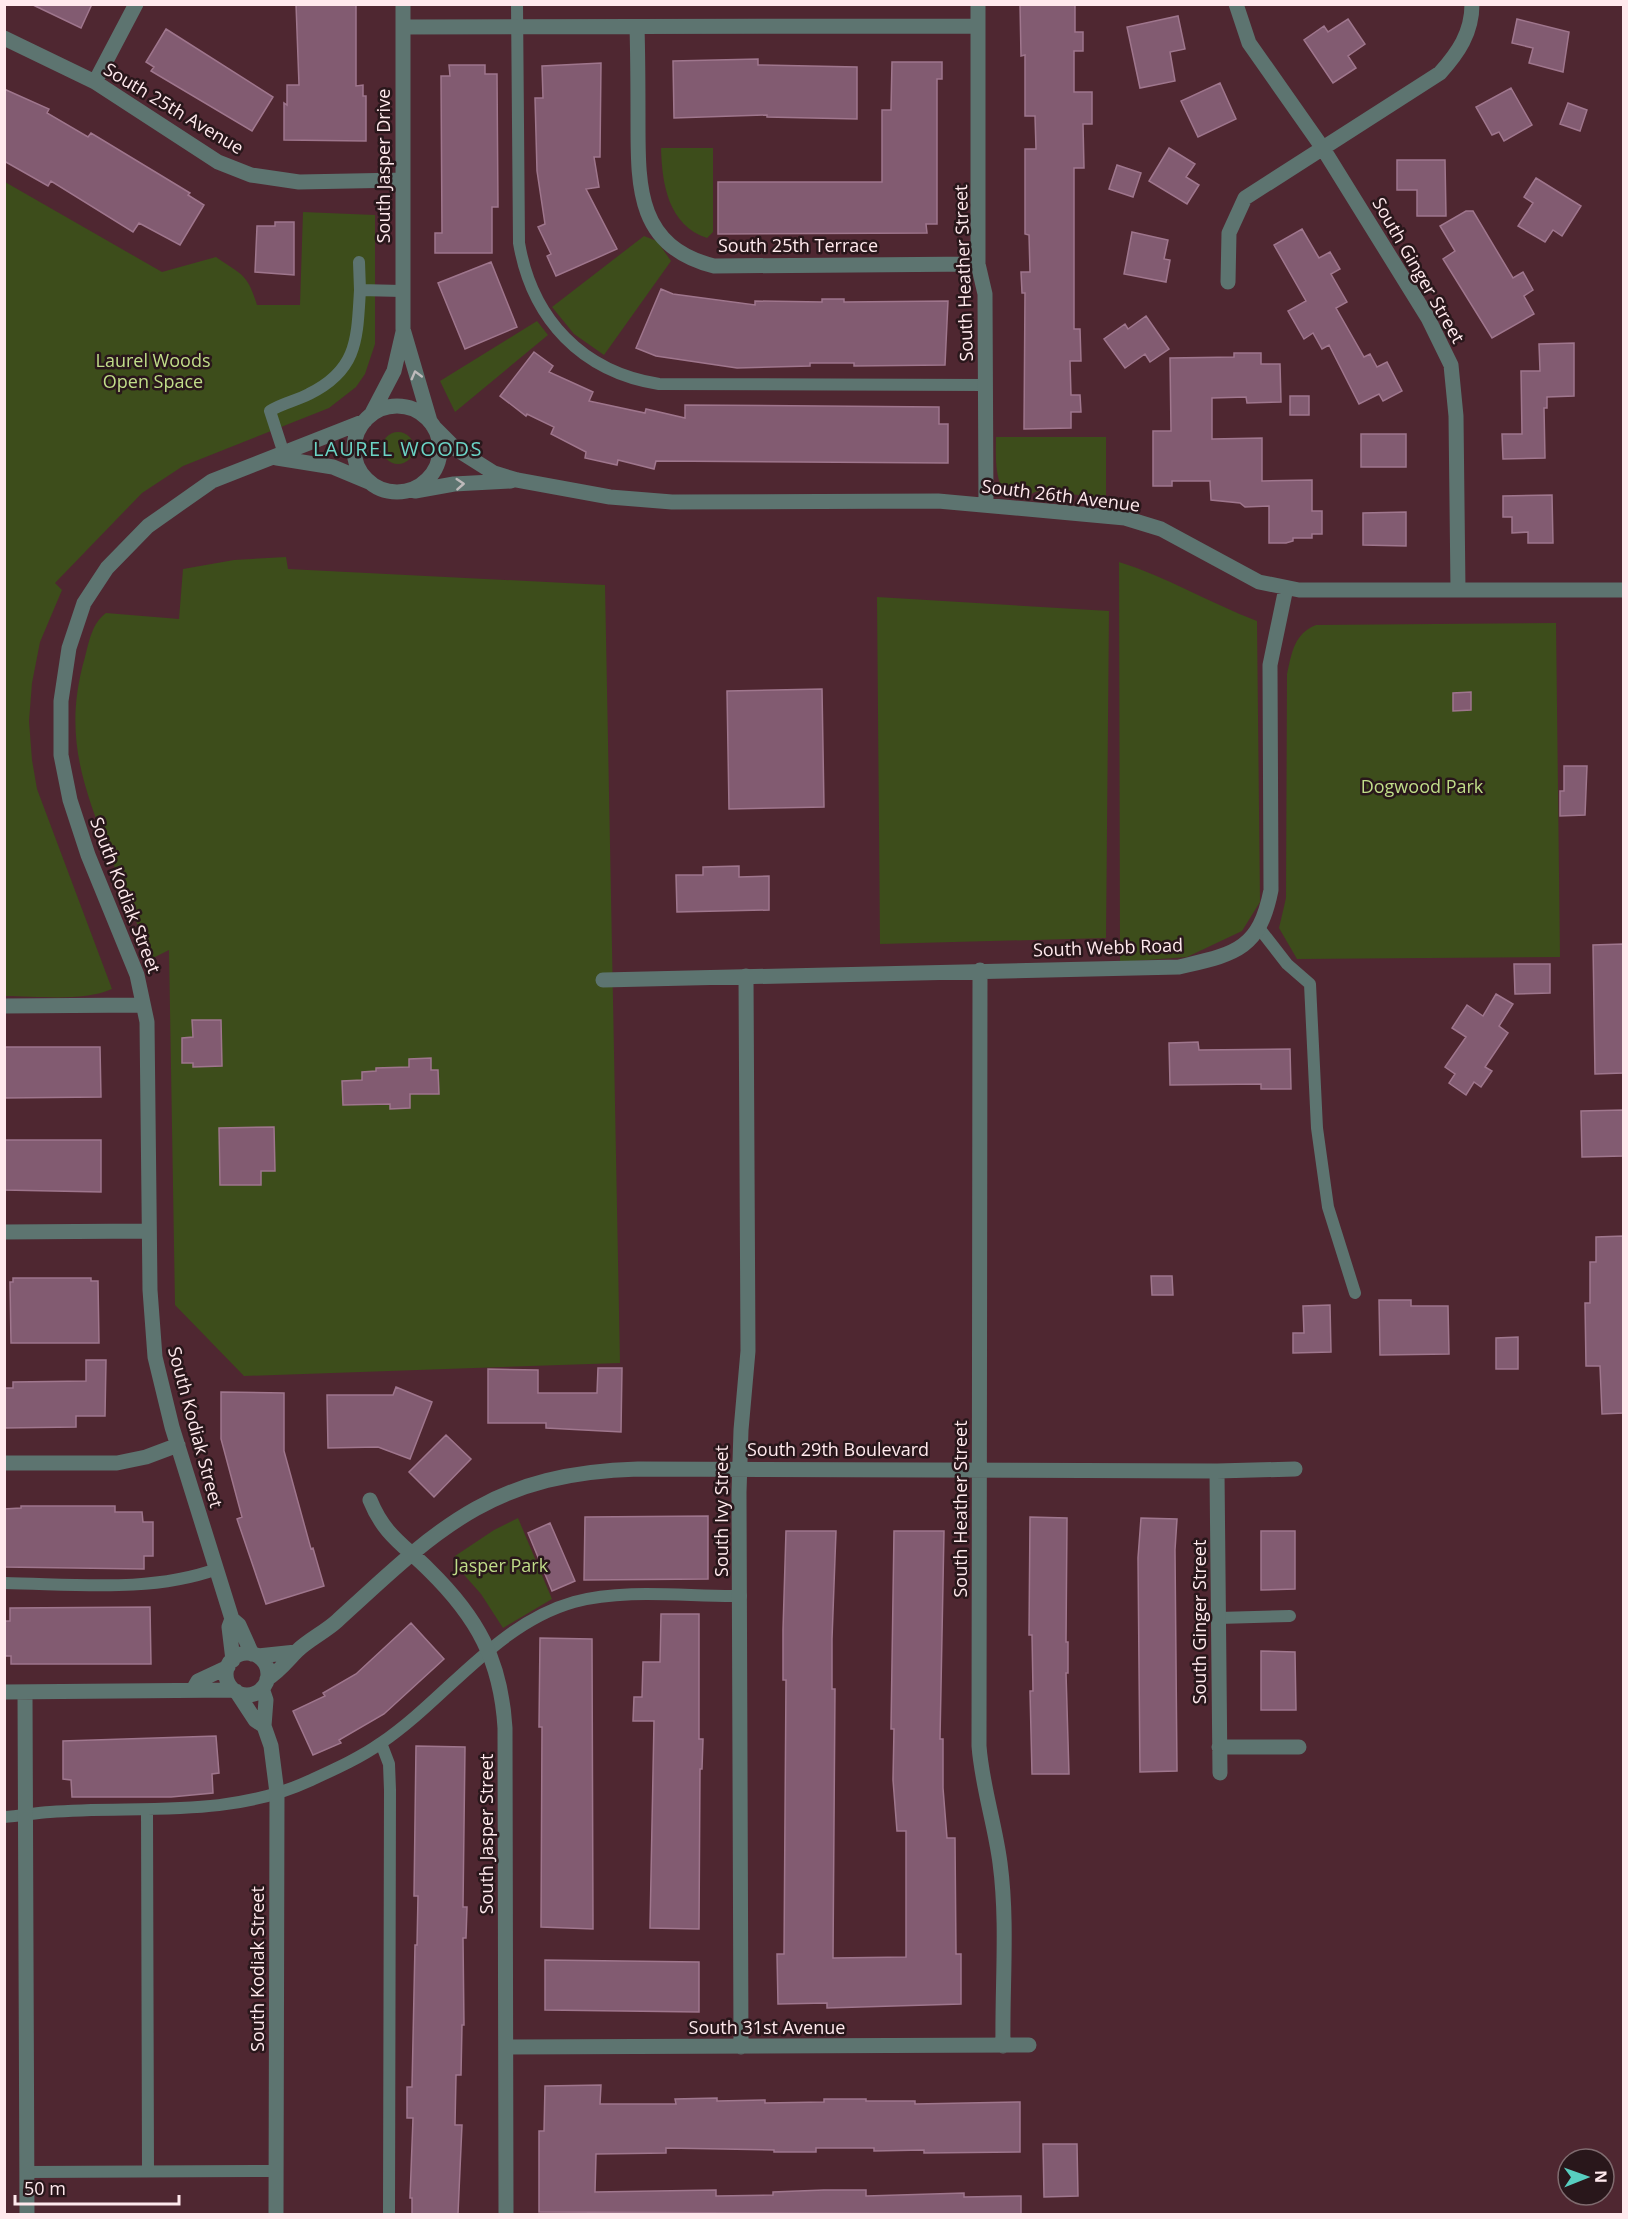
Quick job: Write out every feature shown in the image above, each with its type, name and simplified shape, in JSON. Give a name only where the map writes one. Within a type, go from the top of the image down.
[{"type":"street","points":[[95,82],[136,4]]},
{"type":"street","name":"South Jasper Drive","points":[[403,4],[402,291],[404,328],[432,424]]},
{"type":"street","name":"South Heather Street","points":[[978,4],[978,264],[986,294],[986,505]]},
{"type":"street","name":"South Ginger Street","points":[[1236,4],[1249,43],[1323,147],[1428,318],[1451,365],[1456,416],[1458,590]]},
{"type":"street","points":[[1228,282],[1229,233],[1245,198],[1440,73],[1459,52],[1472,18],[1472,4]]},
{"type":"street","points":[[403,27],[977,26]]},
{"type":"street","name":"South 25th Terrace","points":[[637,27],[638,163],[641,197],[645,211],[658,233],[686,256],[714,266],[978,264]]},
{"type":"street","name":"South 25th Avenue","points":[[4,38],[95,82],[218,162],[251,175],[299,182],[403,180]]},
{"type":"street","name":"South Jasper Drive","points":[[368,418],[394,371],[404,328]]},
{"type":"street","points":[[403,406],[413,409],[432,424],[439,441],[440,452],[434,470],[424,483],[403,491],[392,491],[376,486],[363,475],[356,460],[355,443],[368,418],[386,407],[403,406]]},
{"type":"street","name":"South Kodiak Street","points":[[255,1655],[239,1625],[232,1619],[178,1445],[154,1349],[149,1231],[148,1055],[143,1005],[137,975],[88,855],[70,800],[61,755],[60,725],[69,648],[84,603],[107,568],[148,526],[212,481],[279,456],[368,418]]},
{"type":"street","name":"South 26th Avenue","points":[[432,424],[473,462],[517,480],[610,497],[672,502],[939,501],[1139,522],[1161,529],[1245,576],[1286,588],[1316,592],[1623,590]]},
{"type":"street","name":"South Kodiak Street","points":[[279,456],[333,467],[376,486]]},
{"type":"street","name":"South 26th Avenue","points":[[403,491],[517,480]]},
{"type":"street","name":"South Webb Road","points":[[603,980],[1179,967],[1230,954],[1249,942],[1259,928],[1267,910],[1271,890],[1270,665],[1286,588]]},
{"type":"street","name":"South Heather Street","points":[[980,970],[979,1746],[981,1778],[997,1849],[1002,1888],[1003,2046]]},
{"type":"street","name":"South Ivy Street","points":[[741,2047],[740,1469],[747,1351],[746,976]]},
{"type":"street","points":[[4,1005],[143,1005]]},
{"type":"street","points":[[4,1232],[149,1231]]},
{"type":"street","points":[[4,1463],[117,1463],[146,1457],[178,1445]]},
{"type":"street","name":"South 29th Boulevard","points":[[265,1684],[291,1660],[296,1652],[335,1623],[410,1553],[450,1522],[492,1499],[548,1479],[600,1470],[980,1468],[1217,1471],[1295,1468]]},
{"type":"street","name":"South Ginger Street","points":[[1217,1471],[1220,1773]]},
{"type":"street","name":"South Jasper Street","points":[[370,1500],[385,1530],[461,1604],[490,1651],[500,1683],[505,1728],[506,2214]]},
{"type":"street","name":"South Kodiak Street","points":[[230,1663],[229,1627],[232,1619]]},
{"type":"street","points":[[194,1688],[198,1681],[243,1654],[296,1652]]},
{"type":"street","points":[[4,1692],[139,1692],[194,1688],[202,1692],[235,1690],[248,1695],[265,1684],[267,1666],[255,1655]]},
{"type":"street","points":[[230,1663],[227,1681],[235,1690]]},
{"type":"street","name":"South Kodiak Street","points":[[265,1684],[264,1726],[271,1746],[277,1793],[276,2214]]},
{"type":"street","name":"South Kodiak Street","points":[[235,1690],[255,1720],[264,1726]]},
{"type":"street","points":[[25,1692],[27,2214]]},
{"type":"street","points":[[1220,1747],[1299,1747]]},
{"type":"street","name":"South 31st Avenue","points":[[506,2047],[1029,2045]]},
{"type":"lane","points":[[517,4],[519,243],[523,267],[540,306],[562,337],[596,364],[634,380],[684,386],[986,385]]},
{"type":"lane","points":[[279,456],[270,411],[322,388],[342,371],[352,354],[357,337],[359,262]]},
{"type":"lane","points":[[360,290],[402,291]]},
{"type":"lane","points":[[1259,928],[1287,964],[1310,984],[1317,1128],[1328,1207],[1355,1293]]},
{"type":"lane","points":[[4,1583],[154,1584],[184,1580],[217,1569]]},
{"type":"lane","points":[[4,1817],[49,1812],[214,1806],[277,1793],[308,1782],[381,1743],[490,1651],[543,1615],[573,1603],[603,1596],[741,1596]]},
{"type":"lane","points":[[1218,1618],[1290,1616]]},
{"type":"lane","points":[[381,1743],[388,1764],[390,1790],[389,2214]]},
{"type":"lane","points":[[147,1810],[148,2171]]},
{"type":"lane","points":[[27,2172],[276,2171]]},
{"type":"green space","points":[[661,148],[713,148],[713,232],[707,238],[684,224],[670,202],[663,175]]},
{"type":"green space","name":"Laurel Woods Open Space","points":[[5,182],[162,272],[216,257],[243,276],[257,305],[300,305],[303,212],[375,215],[375,344],[365,374],[356,387],[329,408],[183,466],[142,493],[55,583],[62,590],[40,642],[32,683],[29,721],[32,760],[37,789],[112,989],[88,996],[5,996]]},
{"type":"green space","points":[[644,236],[657,241],[671,261],[604,355],[574,334],[552,307]]},
{"type":"green space","points":[[537,321],[548,335],[455,412],[440,381]]},
{"type":"green space","points":[[398,432],[410,436],[414,448],[410,460],[398,464],[386,460],[382,448],[386,436]]},
{"type":"green space","points":[[996,437],[1106,437],[1106,498],[1041,491],[1028,496],[1013,497],[1001,485],[998,476]]},
{"type":"green space","points":[[286,557],[288,569],[605,585],[620,1363],[244,1376],[175,1305],[169,950],[151,959],[91,804],[79,757],[76,734],[79,684],[92,633],[97,622],[106,613],[179,619],[183,569],[234,560]]},
{"type":"green space","points":[[1119,562],[1154,575],[1257,621],[1260,902],[1242,931],[1187,957],[1120,962]]},
{"type":"green space","points":[[877,597],[1109,611],[1106,938],[880,944]]},
{"type":"green space","name":"Dogwood Park","points":[[1556,623],[1560,957],[1297,959],[1279,928],[1286,898],[1287,674],[1298,639],[1316,625]]},
{"type":"green space","name":"Jasper Park","points":[[518,1518],[552,1599],[503,1628],[481,1594],[458,1568],[455,1556],[494,1530]]},
{"type":"building","points":[[31,4],[92,4],[81,28]]},
{"type":"building","points":[[296,4],[356,4],[356,86],[363,85],[363,96],[366,96],[366,141],[284,140],[284,103],[287,105],[287,85],[299,85]]},
{"type":"building","points":[[1020,4],[1075,4],[1075,32],[1083,32],[1083,51],[1074,51],[1074,92],[1092,92],[1092,124],[1083,124],[1084,168],[1074,168],[1074,329],[1080,329],[1081,361],[1070,361],[1071,395],[1080,395],[1081,412],[1071,412],[1071,428],[1024,429],[1025,293],[1022,293],[1021,272],[1030,272],[1029,235],[1025,234],[1025,149],[1036,149],[1035,116],[1025,116],[1025,55],[1021,56]]},
{"type":"building","points":[[1178,16],[1185,49],[1170,52],[1175,81],[1140,88],[1127,27]]},
{"type":"building","points":[[1348,19],[1365,44],[1348,56],[1356,68],[1333,83],[1304,40],[1324,26],[1328,32]]},
{"type":"building","points":[[1517,19],[1569,32],[1563,72],[1529,63],[1533,48],[1512,43]]},
{"type":"building","points":[[166,29],[273,97],[252,131],[151,71],[154,67],[146,62]]},
{"type":"building","points":[[758,59],[758,65],[857,67],[857,119],[767,117],[767,115],[674,118],[673,61]]},
{"type":"building","points":[[892,62],[942,62],[942,79],[937,79],[937,224],[926,224],[927,233],[718,234],[718,182],[882,182],[882,110],[891,110]]},
{"type":"building","points":[[601,63],[600,157],[594,157],[599,187],[586,189],[617,249],[556,276],[547,256],[551,254],[538,227],[545,224],[537,171],[535,98],[543,98],[542,66]]},
{"type":"building","points":[[449,65],[485,65],[485,74],[497,74],[498,207],[492,207],[492,253],[435,253],[435,233],[442,233],[441,76],[450,76]]},
{"type":"building","points":[[1220,83],[1236,119],[1198,137],[1181,101]]},
{"type":"building","points":[[1511,88],[1532,125],[1504,141],[1499,132],[1492,135],[1476,107]]},
{"type":"building","points":[[4,89],[49,109],[47,113],[88,137],[91,133],[190,193],[188,195],[204,205],[180,245],[139,223],[133,232],[51,181],[48,186],[4,161]]},
{"type":"building","points":[[1568,103],[1587,110],[1580,131],[1560,124]]},
{"type":"building","points":[[1169,148],[1195,164],[1186,177],[1199,185],[1187,204],[1149,181]]},
{"type":"building","points":[[1397,160],[1445,160],[1446,216],[1417,216],[1417,190],[1397,190]]},
{"type":"building","points":[[1117,165],[1141,173],[1133,197],[1109,189]]},
{"type":"building","points":[[1536,178],[1581,206],[1562,236],[1553,230],[1545,242],[1518,226],[1533,203],[1524,197]]},
{"type":"building","points":[[1466,211],[1473,211],[1513,278],[1523,272],[1533,290],[1524,296],[1534,314],[1492,338],[1443,259],[1455,251],[1440,226]]},
{"type":"building","points":[[275,222],[294,222],[294,275],[255,272],[257,226],[275,226]]},
{"type":"building","points":[[1302,229],[1319,258],[1330,252],[1340,269],[1331,274],[1347,302],[1336,308],[1364,357],[1370,354],[1377,367],[1387,362],[1402,391],[1383,401],[1379,394],[1359,404],[1329,345],[1322,349],[1313,333],[1304,339],[1288,311],[1306,301],[1274,245]]},
{"type":"building","points":[[1132,232],[1168,240],[1164,259],[1170,260],[1166,282],[1124,274]]},
{"type":"building","points":[[491,262],[517,327],[465,349],[438,283]]},
{"type":"building","points":[[661,289],[673,294],[755,305],[755,301],[822,302],[822,299],[844,299],[844,302],[948,301],[945,365],[854,366],[854,363],[810,363],[810,366],[737,368],[656,356],[636,348]]},
{"type":"building","points":[[1146,316],[1169,349],[1150,362],[1145,354],[1125,368],[1104,339],[1125,324],[1128,329]]},
{"type":"building","points":[[1574,343],[1574,396],[1547,397],[1547,408],[1544,408],[1545,458],[1503,459],[1502,434],[1522,434],[1521,371],[1540,371],[1539,344]]},
{"type":"building","points":[[534,352],[553,366],[549,372],[593,392],[589,401],[645,413],[646,409],[685,418],[685,405],[939,407],[939,424],[948,424],[948,463],[656,461],[654,469],[618,460],[617,465],[585,458],[586,452],[551,434],[554,427],[527,414],[526,416],[500,396]]},
{"type":"building","points":[[1234,353],[1261,353],[1261,364],[1280,364],[1281,402],[1247,403],[1246,397],[1212,398],[1212,439],[1262,438],[1262,481],[1312,480],[1312,511],[1322,511],[1322,534],[1312,534],[1312,538],[1293,538],[1293,541],[1286,543],[1269,543],[1269,506],[1245,507],[1240,503],[1211,500],[1210,481],[1172,481],[1172,486],[1153,486],[1153,431],[1171,431],[1170,358],[1234,357]]},
{"type":"building","points":[[1290,396],[1309,396],[1309,415],[1290,415]]},
{"type":"building","points":[[1361,434],[1406,434],[1406,467],[1361,467]]},
{"type":"building","points":[[1552,495],[1553,543],[1528,543],[1528,532],[1512,533],[1512,517],[1503,517],[1503,496]]},
{"type":"building","points":[[1406,512],[1406,546],[1363,545],[1363,513]]},
{"type":"building","points":[[822,689],[824,807],[729,809],[727,691]]},
{"type":"building","points":[[1471,692],[1471,710],[1453,711],[1453,693]]},
{"type":"building","points":[[1564,766],[1587,766],[1585,815],[1560,816],[1560,791],[1564,791]]},
{"type":"building","points":[[739,866],[739,877],[769,876],[769,910],[677,912],[676,875],[703,875],[703,867]]},
{"type":"building","points":[[1623,944],[1623,1073],[1595,1074],[1593,945]]},
{"type":"building","points":[[1514,964],[1550,964],[1550,993],[1515,994]]},
{"type":"building","points":[[1496,994],[1513,1004],[1499,1026],[1508,1033],[1485,1067],[1492,1071],[1481,1087],[1474,1082],[1466,1095],[1449,1083],[1455,1074],[1445,1067],[1466,1037],[1452,1028],[1467,1005],[1483,1016]]},
{"type":"building","points":[[192,1020],[221,1020],[222,1066],[193,1067],[193,1063],[182,1063],[182,1038],[193,1037]]},
{"type":"building","points":[[1198,1042],[1199,1050],[1290,1049],[1291,1089],[1261,1089],[1261,1084],[1170,1085],[1169,1043]]},
{"type":"building","points":[[4,1047],[100,1047],[101,1097],[4,1098]]},
{"type":"building","points":[[431,1058],[431,1070],[438,1070],[439,1094],[410,1094],[410,1108],[390,1109],[390,1104],[343,1105],[342,1081],[362,1080],[362,1072],[376,1071],[376,1068],[409,1067],[409,1059]]},
{"type":"building","points":[[1623,1110],[1623,1156],[1582,1157],[1581,1111]]},
{"type":"building","points":[[274,1127],[275,1171],[261,1171],[261,1185],[220,1185],[219,1128]]},
{"type":"building","points":[[4,1140],[101,1140],[101,1192],[4,1190]]},
{"type":"building","points":[[1623,1236],[1623,1413],[1602,1414],[1600,1366],[1586,1366],[1585,1303],[1590,1303],[1590,1262],[1596,1262],[1596,1237]]},
{"type":"building","points":[[1151,1276],[1172,1276],[1173,1295],[1152,1295]]},
{"type":"building","points":[[13,1278],[91,1278],[91,1281],[98,1281],[99,1343],[11,1343],[10,1282],[13,1282]]},
{"type":"building","points":[[1379,1300],[1411,1300],[1411,1306],[1448,1306],[1449,1354],[1380,1355]]},
{"type":"building","points":[[1330,1305],[1331,1352],[1293,1353],[1293,1333],[1304,1333],[1303,1306]]},
{"type":"building","points":[[1518,1337],[1518,1369],[1496,1369],[1496,1338]]},
{"type":"building","points":[[86,1360],[106,1360],[105,1416],[76,1416],[76,1427],[4,1428],[4,1388],[13,1388],[13,1382],[86,1381]]},
{"type":"building","points":[[598,1368],[622,1368],[621,1432],[546,1428],[546,1423],[488,1423],[488,1369],[538,1370],[538,1393],[597,1393]]},
{"type":"building","points":[[396,1387],[432,1402],[410,1459],[378,1447],[328,1448],[327,1395],[393,1395]]},
{"type":"building","points":[[221,1392],[284,1393],[284,1451],[311,1549],[313,1548],[324,1586],[266,1604],[237,1519],[242,1517],[221,1439]]},
{"type":"building","points":[[446,1435],[471,1459],[434,1497],[409,1472]]},
{"type":"building","points":[[21,1506],[115,1506],[115,1512],[142,1512],[143,1522],[153,1522],[153,1556],[144,1556],[144,1569],[4,1567],[4,1509],[21,1508]]},
{"type":"building","points":[[708,1516],[708,1579],[584,1580],[585,1517]]},
{"type":"building","points":[[1030,1517],[1067,1518],[1068,1673],[1066,1673],[1069,1774],[1032,1774],[1030,1691],[1033,1691],[1032,1635],[1029,1635]]},
{"type":"building","points":[[1141,1518],[1177,1519],[1175,1550],[1177,1771],[1140,1772],[1138,1558]]},
{"type":"building","points":[[550,1523],[575,1581],[552,1591],[528,1533]]},
{"type":"building","points":[[786,1531],[836,1531],[832,1639],[832,1689],[835,1689],[833,1958],[906,1957],[906,1831],[897,1831],[893,1780],[894,1729],[891,1729],[894,1531],[944,1531],[940,1739],[943,1739],[943,1788],[947,1838],[955,1838],[956,1954],[961,1954],[961,2004],[827,2008],[827,2003],[778,2004],[777,1954],[784,1954],[786,1680],[783,1680],[783,1630]]},
{"type":"building","points":[[1261,1531],[1295,1531],[1295,1589],[1261,1590]]},
{"type":"building","points":[[150,1607],[151,1664],[11,1664],[11,1656],[4,1656],[4,1621],[10,1621],[10,1608]]},
{"type":"building","points":[[661,1614],[699,1614],[699,1739],[703,1739],[702,1769],[700,1769],[699,1929],[650,1928],[654,1721],[633,1721],[634,1697],[642,1697],[643,1662],[660,1662]]},
{"type":"building","points":[[411,1623],[444,1659],[384,1714],[339,1740],[341,1743],[313,1755],[293,1711],[325,1696],[323,1693],[356,1674]]},
{"type":"building","points":[[540,1638],[592,1639],[593,1929],[541,1927]]},
{"type":"building","points":[[1261,1651],[1295,1652],[1296,1710],[1261,1710]]},
{"type":"building","points":[[216,1736],[219,1773],[212,1774],[213,1793],[171,1797],[72,1797],[71,1780],[63,1779],[63,1741]]},
{"type":"building","points":[[416,1746],[465,1747],[463,1907],[467,1907],[466,1938],[463,1938],[464,2025],[462,2025],[461,2075],[456,2075],[455,2125],[462,2125],[458,2214],[412,2214],[412,2198],[410,2198],[413,2118],[407,2118],[407,2087],[412,2087],[415,1945],[417,1945],[418,1896],[414,1896]]},
{"type":"building","points":[[545,1960],[699,1962],[699,2012],[545,2010]]},
{"type":"building","points":[[601,2085],[600,2104],[676,2104],[675,2099],[717,2098],[717,2101],[765,2100],[765,2103],[824,2102],[824,2099],[915,2101],[915,2104],[1020,2102],[1020,2152],[924,2153],[924,2150],[874,2151],[874,2148],[816,2148],[816,2152],[774,2152],[774,2150],[666,2148],[666,2153],[596,2154],[595,2192],[716,2190],[716,2196],[773,2195],[773,2192],[824,2190],[866,2190],[866,2196],[964,2193],[964,2197],[1021,2196],[1021,2214],[539,2212],[539,2131],[544,2131],[545,2086]]},
{"type":"building","points":[[1043,2144],[1077,2144],[1078,2196],[1044,2197]]},
{"type":"district","name":"LAUREL WOODS","points":[[398,448]]}]
